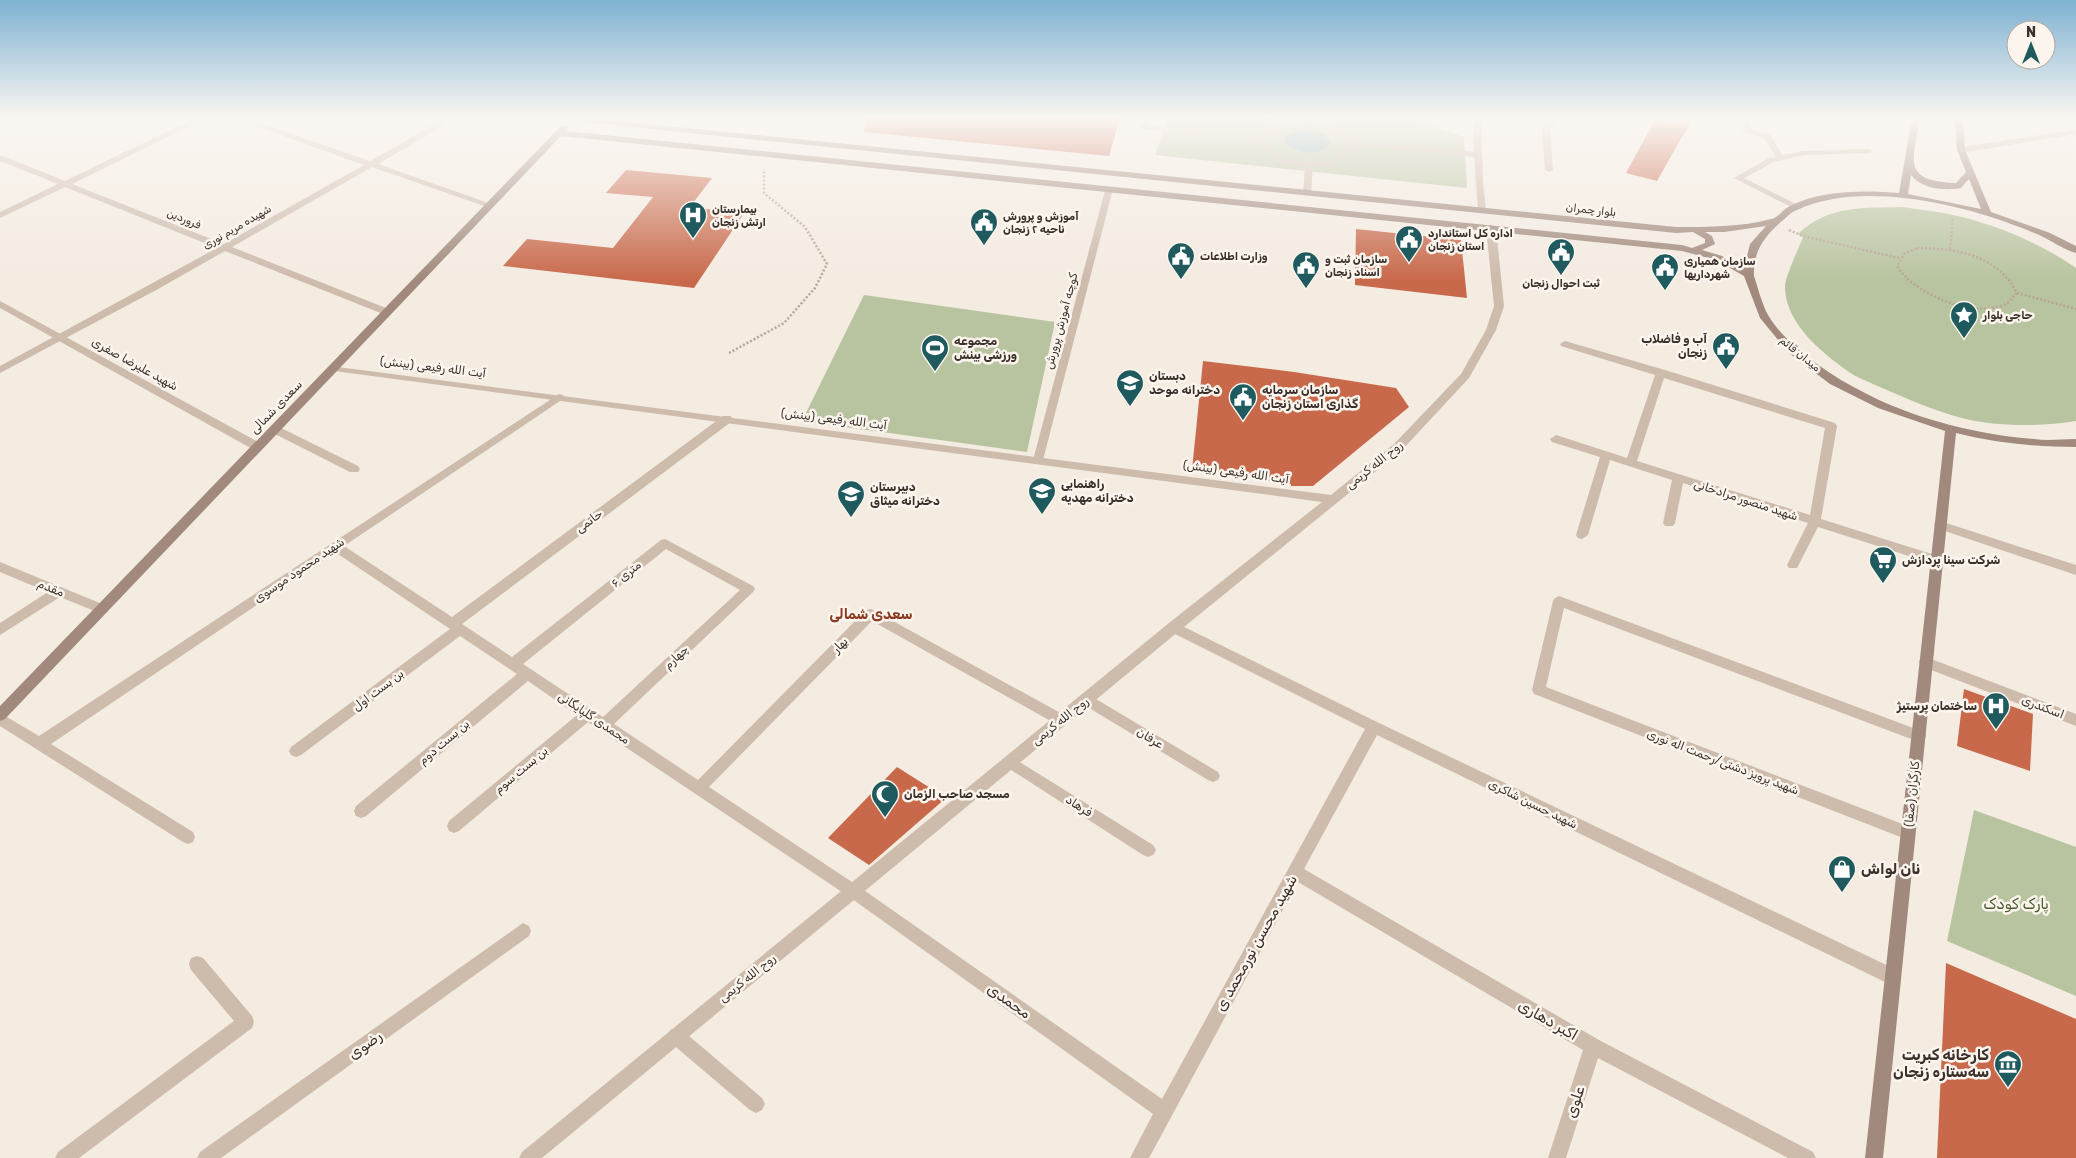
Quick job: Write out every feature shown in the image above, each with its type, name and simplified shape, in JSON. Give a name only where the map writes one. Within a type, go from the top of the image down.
[{"type":"main road","name":"سعدی شمالی","points":[[0,717],[522,172]]},
{"type":"main road","points":[[942,172],[1682,248],[1718,258],[1749,275]]},
{"type":"main road","name":"بلوار چمران","points":[[1104,172],[1676,230],[1724,229],[1772,222]]},
{"type":"main road","points":[[1903,195],[1906,172]]},
{"type":"main road","points":[[1914,172],[1923,181],[1958,186],[1970,172],[1987,212]]},
{"type":"main road","points":[[1109,189],[1114,173]]},
{"type":"main road","name":"میدان قائم","points":[[2074,247],[2029,227],[1987,212],[1955,204],[1903,195],[1864,194],[1830,196],[1801,204],[1772,222],[1754,246],[1749,275],[1759,309],[1777,336],[1807,363],[1848,389],[1896,412],[1951,430],[2006,441],[2058,445],[2076,443]]},
{"type":"main road","points":[[1692,251],[1710,244],[1709,238],[1695,230]]},
{"type":"main road","name":"کارگران (صفا)","points":[[1874,1158],[1951,430]]},
{"type":"street","name":"فروردین","points":[[35,172],[387,312]]},
{"type":"street","points":[[0,215],[90,172]]},
{"type":"street","name":"شهیده مریم نوری","points":[[0,370],[58,337],[155,287],[356,172]]},
{"type":"street","points":[[394,172],[490,205]]},
{"type":"street","name":"روح الله کریمی","points":[[528,1158],[1174,627],[1398,447],[1465,376],[1491,330],[1499,306],[1491,228]]},
{"type":"street","name":"شهید علیرضا صفری","points":[[0,304],[258,447]]},
{"type":"street","points":[[1565,344],[1661,372],[1831,426],[1815,521],[1793,565]]},
{"type":"street","name":"آیت الله رفیعی (بینش)","points":[[334,368],[1332,499]]},
{"type":"street","points":[[1631,463],[1661,372]]},
{"type":"street","name":"شهید محمود موسوی","points":[[39,744],[559,397]]},
{"type":"street","name":"حاتمی","points":[[456,626],[727,419]]},
{"type":"street","points":[[275,428],[354,469]]},
{"type":"street","name":"شهید منصور مرادخانی","points":[[1556,439],[1937,560]]},
{"type":"street","points":[[1582,535],[1606,455]]},
{"type":"street","points":[[1669,523],[1678,478]]},
{"type":"street","points":[[1940,525],[2076,570]]},
{"type":"street","name":"۶ متری","points":[[513,664],[665,543],[749,589]]},
{"type":"street","name":"محمدی گلپایگانی","points":[[335,546],[853,891]]},
{"type":"street","name":"مقدم","points":[[0,567],[102,609]]},
{"type":"street","name":"چهارم","points":[[604,725],[749,589]]},
{"type":"street","points":[[0,630],[59,591]]},
{"type":"street","name":"شهید پرویز دشتی/رحمت اله نوری","points":[[1908,833],[1539,690],[1559,601],[1919,736]]},
{"type":"street","name":"بهار","points":[[699,788],[871,614],[1061,720]]},
{"type":"street","name":"بن بست اول","points":[[296,752],[456,626]]},
{"type":"street","name":"شهید حسین شاکری","points":[[1174,627],[1374,727],[1893,977]]},
{"type":"street","name":"اسکندری","points":[[1926,662],[2076,720]]},
{"type":"street","name":"بن بست دوم","points":[[361,811],[527,674]]},
{"type":"street","name":"عرفان","points":[[1086,699],[1213,776]]},
{"type":"street","name":"بن بست سوم","points":[[454,826],[588,714]]},
{"type":"street","points":[[0,717],[39,744],[188,837]]},
{"type":"street","name":"شهید محسن نورمحمد ی","points":[[1139,1158],[1374,727]]},
{"type":"street","name":"فرهاد","points":[[1010,762],[1148,850]]},
{"type":"street","name":"اکبر دهاری","points":[[1295,872],[1593,1046],[1807,1158]]},
{"type":"street","name":"محمدی","points":[[853,891],[1164,1111]]},
{"type":"street","name":"رضوی","points":[[206,1158],[523,931]]},
{"type":"street","points":[[64,1158],[246,1022],[197,964]]},
{"type":"street","points":[[676,1036],[756,1104]]},
{"type":"street","name":"علوی","points":[[1557,1158],[1593,1046]]},
{"type":"lane","points":[[1307,193],[1308,172]]},
{"type":"lane","points":[[1479,172],[1482,210]]},
{"type":"lane","points":[[1749,172],[1738,178],[1795,207]]},
{"type":"lane","name":"کوچه آموزش پرورش","points":[[1038,460],[1109,189]]},
{"type":"path","points":[[729,353],[784,323],[815,288],[827,264],[805,227],[764,193],[764,172]]},
{"type":"path","points":[[1950,249],[1955,204]]},
{"type":"path","points":[[1772,222],[1803,236],[1899,258]]},
{"type":"path","points":[[1918,248],[1950,249],[1989,262],[2004,272],[2014,283],[2017,293],[2012,301],[2001,306],[1984,308],[1944,301],[1912,284],[1902,275],[1897,266],[1899,258],[1906,252],[1918,248]]},
{"type":"path","points":[[2017,293],[2076,309]]},
{"type":"green space","points":[[1316,172],[1466,172],[1467,188]]},
{"type":"green space","points":[[1903,207],[1947,214],[2001,229],[2048,250],[2076,268],[2076,421],[2017,425],[1986,423],[1947,414],[1904,398],[1855,375],[1828,356],[1798,325],[1791,313],[1785,287],[1803,237],[1798,234],[1822,218],[1834,213],[1861,208]]},
{"type":"green space","name":"مجموعه ورزشی بینش","points":[[864,295],[1055,322],[1027,452],[802,421]]},
{"type":"green space","name":"پارک کودک","points":[[1974,810],[2076,847],[2076,996],[1947,941]]},
{"type":"building","points":[[624,172],[648,172],[712,178],[690,207],[744,213],[694,288],[503,266],[527,239],[613,248],[653,197],[606,193]]},
{"type":"building","points":[[1627,172],[1662,172],[1657,181]]},
{"type":"building","name":"اداره کل استاندارد استان زنجان","points":[[1356,229],[1461,240],[1467,298],[1355,285]]},
{"type":"building","points":[[1203,361],[1294,372],[1396,388],[1409,407],[1313,486],[1291,486],[1291,484],[1192,470]]},
{"type":"building","name":"ساختمان پرستیژ","points":[[1964,689],[2033,714],[2030,771],[1957,746]]},
{"type":"building","name":"مسجد صاحب الزمان","points":[[897,767],[946,798],[869,865],[828,838]]},
{"type":"building","name":"کارخانه کبریت سه‌ستاره زنجان","points":[[1946,963],[2076,1019],[2076,1158],[1937,1158]]},
{"type":"place","name":"بیمارستان ارتش زنجان","points":[[693,239]]},
{"type":"place","name":"آموزش و پرورش ناحیه ۲ زنجان","points":[[984,246]]},
{"type":"place","name":"اداره کل استاندارد استان زنجان","points":[[1409,263]]},
{"type":"place","name":"ثبت احوال زنجان","points":[[1561,276]]},
{"type":"place","name":"وزارت اطلاعات","points":[[1181,280]]},
{"type":"place","name":"سازمان ثبت و اسناد زنجان","points":[[1306,289]]},
{"type":"place","name":"سازمان همیاری شهرداریها","points":[[1665,291]]},
{"type":"place","name":"حاجی بلوار","points":[[1964,339]]},
{"type":"place","name":"آب و فاضلاب زنجان","points":[[1726,370]]},
{"type":"place","name":"مجموعه ورزشی بینش","points":[[935,372]]},
{"type":"place","name":"دبستان دخترانه موحد","points":[[1130,407]]},
{"type":"place","name":"سازمان سرمایه گذاری استان زنجان","points":[[1243,421]]},
{"type":"place","name":"راهنمایی دخترانه مهدیه","points":[[1042,515]]},
{"type":"place","name":"دبیرستان دخترانه میثاق","points":[[851,518]]},
{"type":"place","name":"شرکت سینا پردازش","points":[[1883,584]]},
{"type":"place","name":"ساختمان پرستیژ","points":[[1996,730]]},
{"type":"place","name":"مسجد صاحب الزمان","points":[[885,818]]},
{"type":"place","name":"نان لواش","points":[[1842,893]]},
{"type":"place","name":"کارخانه کبریت سه‌ستاره زنجان","points":[[2008,1088]]},
{"type":"district","name":"سعدی شمالی","points":[[871,614]]}]
